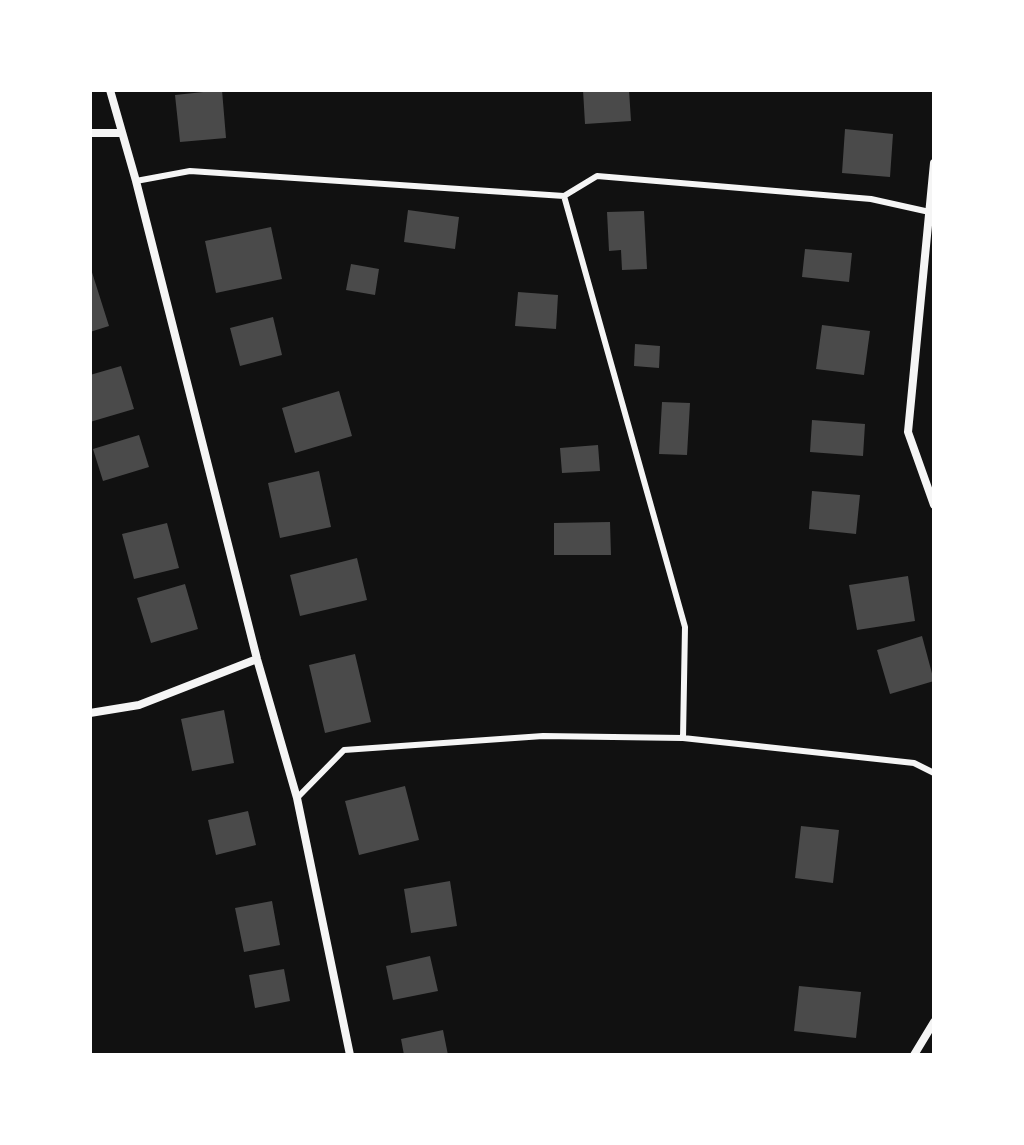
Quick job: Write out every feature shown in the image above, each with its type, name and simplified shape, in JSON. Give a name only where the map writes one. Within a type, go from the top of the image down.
[{"type":"street","points":[[110,90],[136,181],[257,659],[297,798],[350,1055]]},
{"type":"street","points":[[90,133],[121,133]]},
{"type":"street","points":[[934,163],[908,432],[934,505]]},
{"type":"street","points":[[90,713],[139,705],[257,659]]},
{"type":"street","points":[[914,1055],[934,1022]]},
{"type":"lane","points":[[136,181],[190,171],[564,196],[597,176],[871,199],[931,212]]},
{"type":"lane","points":[[564,196],[685,627],[683,738]]},
{"type":"lane","points":[[297,798],[344,750],[543,736],[683,738],[914,763],[934,773]]},
{"type":"building","points":[[222,90],[226,138],[180,142],[175,95]]},
{"type":"building","points":[[583,90],[629,90],[631,121],[585,124]]},
{"type":"building","points":[[845,129],[893,134],[890,177],[842,173]]},
{"type":"building","points":[[408,210],[459,217],[455,249],[404,242]]},
{"type":"building","points":[[644,211],[647,269],[622,270],[621,250],[609,251],[607,212]]},
{"type":"building","points":[[271,227],[282,279],[216,293],[205,241]]},
{"type":"building","points":[[805,249],[852,253],[849,282],[802,277]]},
{"type":"building","points":[[351,264],[379,269],[375,295],[346,290]]},
{"type":"building","points":[[90,266],[109,326],[90,332]]},
{"type":"building","points":[[518,292],[558,295],[556,329],[515,326]]},
{"type":"building","points":[[273,317],[282,355],[240,366],[230,328]]},
{"type":"building","points":[[822,325],[870,331],[864,375],[816,369]]},
{"type":"building","points":[[635,344],[660,346],[659,368],[634,366]]},
{"type":"building","points":[[121,366],[134,409],[90,422],[90,375]]},
{"type":"building","points":[[339,391],[352,436],[295,453],[282,408]]},
{"type":"building","points":[[662,402],[690,403],[687,455],[659,454]]},
{"type":"building","points":[[812,420],[865,424],[863,456],[810,452]]},
{"type":"building","points":[[139,435],[149,467],[103,481],[93,449]]},
{"type":"building","points":[[598,445],[600,471],[562,473],[560,448]]},
{"type":"building","points":[[319,471],[331,527],[280,538],[268,483]]},
{"type":"building","points":[[812,491],[860,495],[856,534],[809,529]]},
{"type":"building","points":[[610,522],[611,555],[554,555],[554,523]]},
{"type":"building","points":[[167,523],[179,568],[134,579],[122,534]]},
{"type":"building","points":[[357,558],[367,600],[300,616],[290,575]]},
{"type":"building","points":[[908,576],[915,621],[857,630],[849,585]]},
{"type":"building","points":[[185,584],[198,629],[151,643],[137,598]]},
{"type":"building","points":[[922,636],[934,681],[890,694],[877,650]]},
{"type":"building","points":[[355,654],[371,722],[325,733],[309,665]]},
{"type":"building","points":[[224,710],[234,763],[192,771],[181,719]]},
{"type":"building","points":[[405,786],[419,840],[359,855],[345,801]]},
{"type":"building","points":[[248,811],[256,845],[216,855],[208,820]]},
{"type":"building","points":[[801,826],[839,830],[833,883],[795,878]]},
{"type":"building","points":[[450,881],[457,926],[411,933],[404,889]]},
{"type":"building","points":[[272,901],[280,945],[244,952],[235,908]]},
{"type":"building","points":[[430,956],[438,991],[393,1000],[386,966]]},
{"type":"building","points":[[284,969],[290,1001],[255,1008],[249,975]]},
{"type":"building","points":[[799,986],[861,992],[856,1038],[794,1031]]},
{"type":"building","points":[[443,1030],[448,1055],[404,1055],[401,1039]]}]
